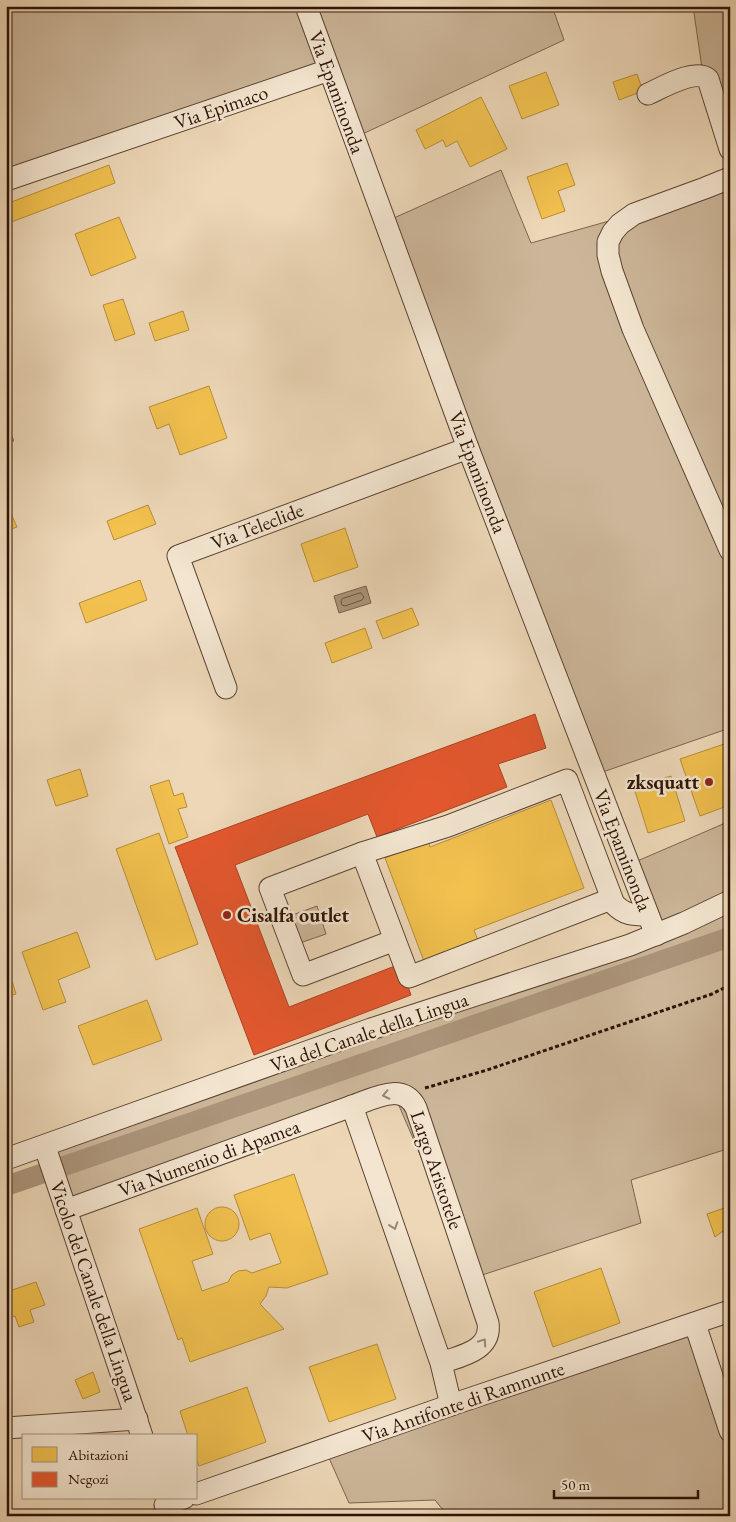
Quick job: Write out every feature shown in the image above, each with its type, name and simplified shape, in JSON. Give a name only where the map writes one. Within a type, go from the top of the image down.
[{"type":"street","name":"Via Epaminonda","points":[[306,6],[468,448],[656,935]]},
{"type":"street","name":"Via Epimaco","points":[[6,180],[329,70]]},
{"type":"street","points":[[648,94],[686,77],[703,75],[708,79],[730,149]]},
{"type":"street","points":[[730,178],[634,214],[620,224],[613,232],[608,242],[608,248],[612,271],[633,329],[730,550]]},
{"type":"street","name":"Via Teleclide","points":[[226,688],[178,556],[468,448]]},
{"type":"street","points":[[395,940],[303,975],[270,888],[362,853],[448,826],[567,780],[614,904],[620,910],[629,914],[648,915]]},
{"type":"street","points":[[362,853],[409,977],[611,898]]},
{"type":"street","name":"Via del Canale della Lingua","points":[[6,1159],[46,1152],[371,1029],[595,957],[656,935],[730,901]]},
{"type":"street","name":"Largo Aristotele","points":[[352,1106],[387,1094],[404,1094],[414,1103],[421,1120],[488,1327],[486,1339],[480,1347],[441,1364]]},
{"type":"street","points":[[352,1106],[441,1364],[450,1405]]},
{"type":"street","name":"Via Numenio di Apamea","points":[[63,1200],[352,1106]]},
{"type":"street","name":"Vicolo del Canale della Lingua","points":[[46,1152],[140,1427]]},
{"type":"street","name":"Via Antifonte di Ramnunte","points":[[198,1493],[450,1405],[730,1311]]},
{"type":"street","points":[[694,1324],[730,1431]]},
{"type":"street","points":[[6,1428],[140,1427]]},
{"type":"path","points":[[404,1094],[506,1063],[712,994],[730,985]]},
{"type":"shaded area","points":[[6,6],[552,6],[564,40],[354,138],[330,71],[6,180]]},
{"type":"shaded area","points":[[693,6],[730,6],[730,154],[703,75]]},
{"type":"shaded area","points":[[501,170],[531,243],[634,214],[730,170],[730,728],[594,775],[385,222]]},
{"type":"shaded area","points":[[730,821],[730,1148],[631,1180],[641,1223],[473,1278],[394,1094],[66,1210],[45,1147],[655,935],[628,865]]},
{"type":"shaded area","points":[[317,906],[326,934],[297,944],[287,917]]},
{"type":"shaded area","points":[[695,1324],[730,1431],[730,1516],[448,1516],[435,1500],[349,1503],[325,1449]]},
{"type":"water","points":[[366,586],[371,603],[339,613],[334,596]]},
{"type":"building: Abitazioni","points":[[546,72],[559,105],[522,119],[509,86]]},
{"type":"building: Abitazioni","points":[[637,74],[643,91],[619,100],[613,82]]},
{"type":"building: Abitazioni","points":[[481,97],[507,149],[470,167],[457,141],[446,147],[443,140],[425,149],[416,130]]},
{"type":"building: Abitazioni","points":[[567,163],[575,185],[558,191],[565,211],[542,219],[527,177]]},
{"type":"building: Abitazioni","points":[[109,165],[115,183],[6,224],[6,204]]},
{"type":"building: Abitazioni","points":[[119,217],[136,258],[91,276],[75,234]]},
{"type":"building: Abitazioni","points":[[123,299],[135,334],[115,341],[103,305]]},
{"type":"building: Abitazioni","points":[[183,311],[189,330],[155,341],[149,323]]},
{"type":"building: Abitazioni","points":[[209,386],[227,438],[180,455],[169,424],[157,429],[149,407]]},
{"type":"building: Abitazioni","points":[[6,502],[17,527],[6,531]]},
{"type":"building: Abitazioni","points":[[148,505],[156,524],[114,540],[107,521]]},
{"type":"building: Abitazioni","points":[[345,528],[358,567],[314,582],[301,544]]},
{"type":"building: Abitazioni","points":[[140,580],[147,600],[86,623],[79,603]]},
{"type":"building: Abitazioni","points":[[412,608],[419,625],[383,639],[376,621]]},
{"type":"building: Abitazioni","points":[[365,628],[372,648],[332,663],[325,643]]},
{"type":"building: Abitazioni","name":"zksquatt","points":[[730,742],[730,805],[700,816],[680,759]]},
{"type":"building: Abitazioni","points":[[80,769],[88,796],[56,806],[47,780]]},
{"type":"building: Abitazioni","points":[[671,776],[685,821],[648,833],[634,788]]},
{"type":"building: Abitazioni","points":[[169,780],[174,796],[183,793],[187,807],[178,809],[188,837],[169,844],[150,786]]},
{"type":"building: Abitazioni","points":[[551,800],[584,888],[474,930],[479,943],[425,964],[385,858],[428,841],[430,847]]},
{"type":"building: Abitazioni","points":[[159,833],[198,944],[156,960],[116,849]]},
{"type":"building: Abitazioni","points":[[77,932],[90,967],[58,980],[66,1002],[43,1010],[22,952]]},
{"type":"building: Abitazioni","points":[[6,961],[16,994],[6,997]]},
{"type":"building: Abitazioni","points":[[147,1000],[162,1040],[93,1065],[78,1026]]},
{"type":"building: Abitazioni","points":[[294,1174],[328,1274],[287,1288],[269,1287],[266,1296],[260,1304],[284,1329],[190,1362],[182,1338],[178,1340],[139,1229],[197,1208],[213,1254],[192,1261],[202,1291],[228,1282],[232,1275],[238,1271],[246,1270],[252,1273],[281,1263],[270,1233],[250,1240],[234,1195]]},
{"type":"building: Abitazioni","points":[[730,1206],[730,1238],[726,1239],[723,1231],[715,1237],[707,1214]]},
{"type":"building: Abitazioni","points":[[222,1207],[234,1212],[239,1224],[234,1236],[222,1241],[210,1236],[205,1224],[210,1212]]},
{"type":"building: Abitazioni","points":[[601,1268],[620,1323],[553,1347],[534,1292]]},
{"type":"building: Abitazioni","points":[[36,1282],[45,1305],[30,1310],[34,1322],[19,1327],[15,1316],[6,1319],[6,1292]]},
{"type":"building: Abitazioni","points":[[377,1344],[396,1399],[329,1422],[309,1367]]},
{"type":"building: Abitazioni","points":[[93,1372],[100,1392],[83,1399],[75,1380]]},
{"type":"building: Abitazioni","points":[[247,1387],[266,1442],[199,1466],[198,1434],[187,1434],[180,1411]]},
{"type":"building: Negozi","name":"Cisalfa outlet","points":[[535,714],[546,748],[498,764],[507,787],[377,837],[368,814],[235,865],[289,1007],[400,964],[411,995],[254,1055],[175,847]]},
{"type":"waterway","points":[[6,427],[11,440]]},
{"type":"waterway","points":[[6,1186],[730,937]]},
{"type":"place","name":"zksquatt","points":[[709,782]]},
{"type":"place","name":"Cisalfa outlet","points":[[227,915]]}]
